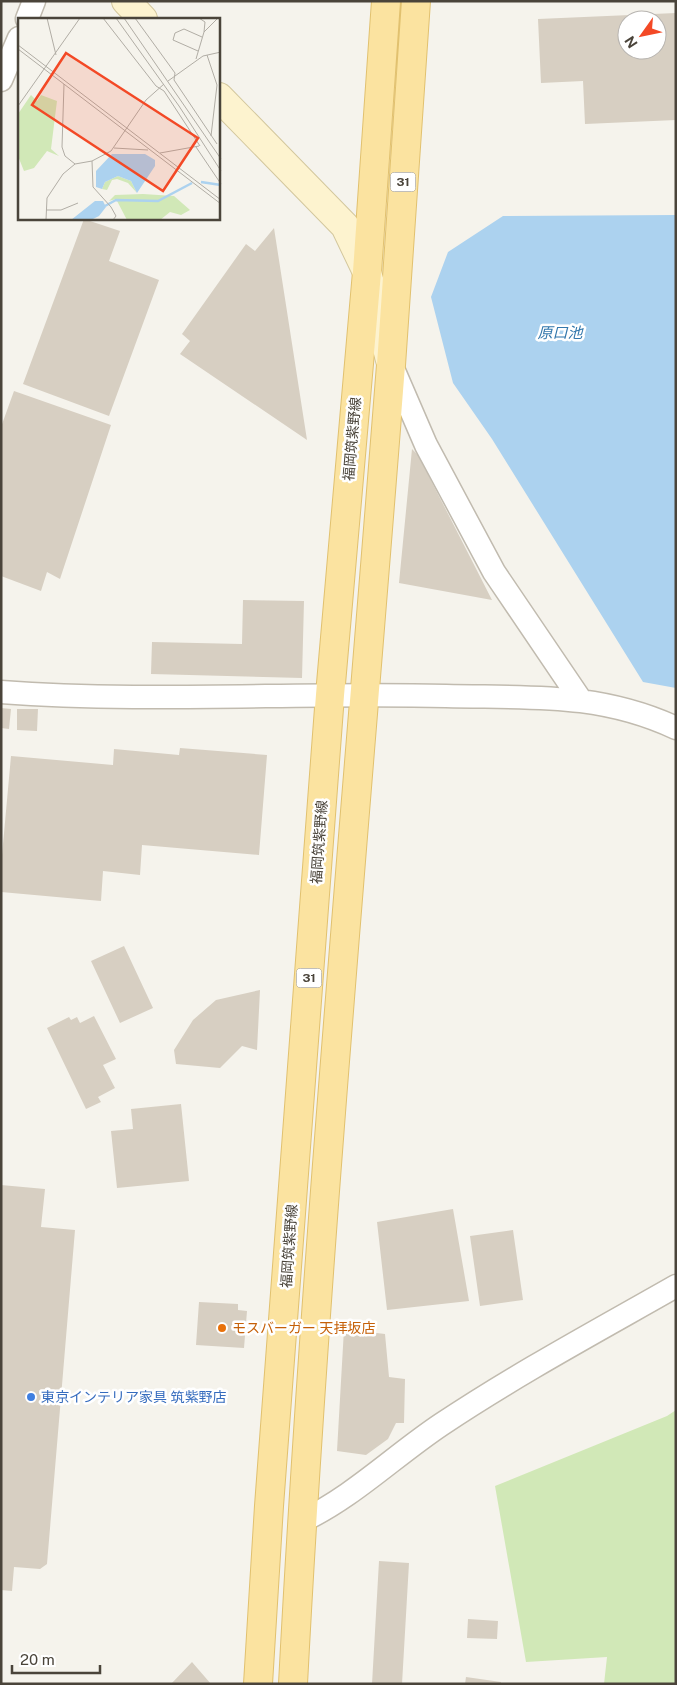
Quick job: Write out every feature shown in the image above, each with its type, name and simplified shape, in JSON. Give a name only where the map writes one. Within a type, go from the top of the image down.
[{"type":"main road","name":"福岡筑紫野線","points":[[258,1684],[269,1506],[330,694],[367,272],[386,1]]},
{"type":"main road","name":"31","points":[[293,1684],[302,1521],[363,694],[391,364],[416,1]]},
{"type":"street","points":[[27,18],[34,1]]},
{"type":"street","points":[[126,1],[142,18]]},
{"type":"street","points":[[1,80],[18,40]]},
{"type":"street","points":[[220,98],[345,226],[367,272],[391,364],[426,445],[490,564],[580,699]]},
{"type":"street","points":[[1,692],[76,698],[363,694],[580,699],[620,707],[676,728]]},
{"type":"street","points":[[302,1521],[330,1507],[438,1426],[506,1381],[676,1286]]},
{"type":"green space","points":[[676,1410],[676,1684],[604,1684],[607,1657],[526,1662],[495,1486],[667,1416]]},
{"type":"water","name":"原口池","points":[[676,215],[676,688],[643,682],[492,439],[453,383],[431,297],[448,252],[503,216]]},
{"type":"building","points":[[667,13],[676,13],[676,120],[585,124],[583,81],[541,83],[538,19],[617,16],[617,60],[667,60]]},
{"type":"building","points":[[84,220],[120,231],[109,261],[159,280],[109,416],[23,384]]},
{"type":"building","points":[[274,228],[307,440],[180,354],[190,341],[182,334],[246,244],[255,251]]},
{"type":"building","points":[[14,391],[111,425],[60,579],[47,572],[41,591],[1,576],[1,427]]},
{"type":"building","points":[[412,449],[418,455],[492,600],[399,583]]},
{"type":"building","points":[[243,600],[304,601],[302,678],[151,674],[152,642],[242,644]]},
{"type":"building","points":[[1,708],[11,709],[9,729],[1,728]]},
{"type":"building","points":[[17,709],[38,709],[37,731],[17,730]]},
{"type":"building","points":[[180,748],[267,755],[259,855],[142,845],[140,875],[103,871],[101,901],[1,892],[1,866],[11,756],[113,765],[114,749],[179,755]]},
{"type":"building","points":[[124,946],[153,1008],[120,1023],[91,961]]},
{"type":"building","points":[[260,990],[257,1050],[242,1046],[220,1068],[176,1064],[174,1050],[193,1020],[216,1000]]},
{"type":"building","points":[[94,1016],[116,1059],[103,1065],[115,1088],[98,1097],[101,1102],[86,1109],[47,1028],[69,1017],[71,1020],[77,1017],[80,1023]]},
{"type":"building","points":[[181,1104],[189,1181],[117,1188],[111,1131],[133,1129],[131,1109]]},
{"type":"building","name":"東京インテリア家具 筑紫野店","points":[[1,1185],[45,1189],[41,1227],[75,1230],[47,1564],[40,1569],[14,1567],[12,1591],[1,1590]]},
{"type":"building","points":[[453,1209],[469,1301],[387,1310],[377,1222]]},
{"type":"building","points":[[513,1230],[523,1300],[480,1306],[470,1236]]},
{"type":"building","name":"モスバーガー 天拝坂店","points":[[199,1302],[238,1304],[238,1310],[247,1311],[244,1348],[196,1345]]},
{"type":"building","points":[[344,1329],[385,1334],[389,1377],[405,1379],[404,1423],[396,1423],[388,1439],[366,1455],[337,1451]]},
{"type":"building","points":[[379,1561],[409,1563],[402,1684],[372,1684]]},
{"type":"building","points":[[468,1619],[498,1621],[497,1639],[467,1638]]},
{"type":"building","points":[[192,1662],[211,1684],[171,1684]]},
{"type":"building","points":[[466,1677],[501,1682],[501,1684],[465,1684]]},
{"type":"place","name":"モスバーガー 天拝坂店","points":[[222,1328]]},
{"type":"place","name":"東京インテリア家具 筑紫野店","points":[[31,1397]]}]
